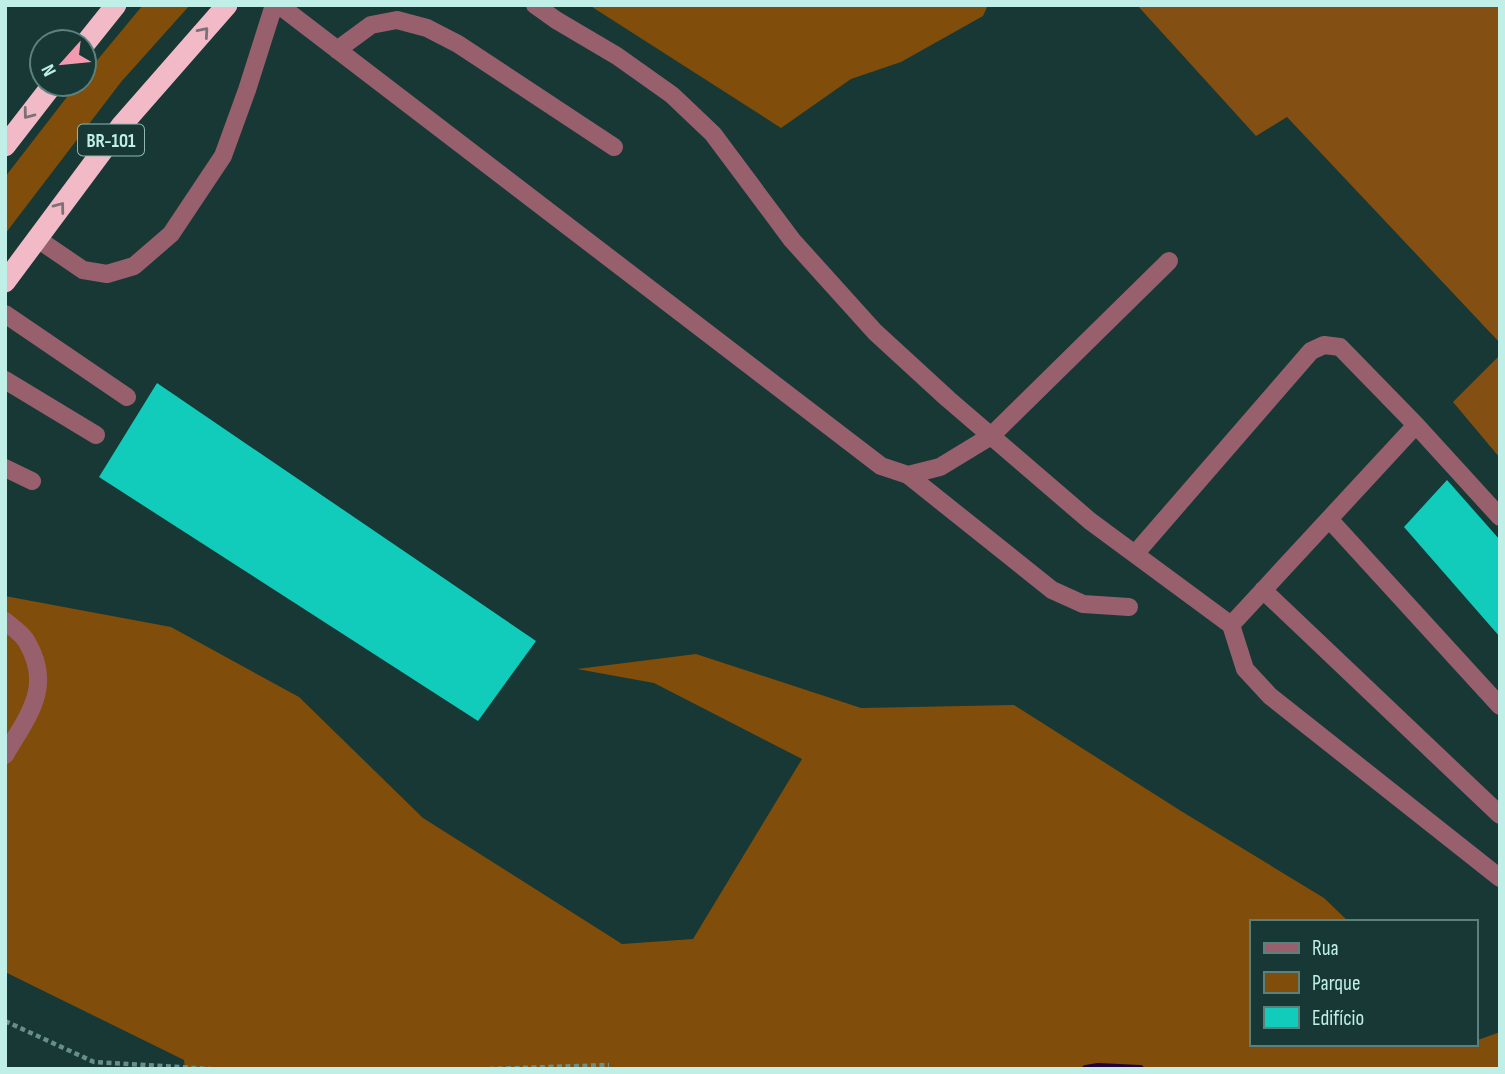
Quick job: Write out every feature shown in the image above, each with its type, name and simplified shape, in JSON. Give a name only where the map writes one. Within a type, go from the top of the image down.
[{"type":"highway","points":[[98,28],[116,5]]},
{"type":"highway","name":"BR-101","points":[[5,282],[121,126],[227,5]]},
{"type":"highway","points":[[5,146],[41,98]]},
{"type":"lane","points":[[36,238],[83,270],[107,274],[134,266],[171,234],[223,156],[276,5],[881,466],[908,475],[1052,590],[1083,604],[1129,607]]},
{"type":"lane","points":[[535,5],[617,56],[672,95],[713,134],[792,240],[875,332],[1090,521],[1231,625],[1245,669],[1270,696],[1500,878]]},
{"type":"lane","points":[[337,50],[371,25],[397,20],[427,28],[457,44],[614,147]]},
{"type":"lane","points":[[908,475],[940,467],[991,436],[1169,261]]},
{"type":"lane","points":[[5,314],[127,397]]},
{"type":"lane","points":[[1135,554],[1311,351],[1324,345],[1340,347],[1500,517]]},
{"type":"lane","points":[[5,380],[96,435]]},
{"type":"lane","points":[[1231,625],[1416,425]]},
{"type":"lane","points":[[5,468],[32,481]]},
{"type":"lane","points":[[1329,519],[1500,706]]},
{"type":"lane","points":[[1264,590],[1500,815]]},
{"type":"lane","points":[[5,621],[28,642],[39,671],[36,701],[5,754]]},
{"type":"path","points":[[5,1021],[94,1062],[211,1069]]},
{"type":"path","points":[[489,1069],[609,1065]]},
{"type":"green space","points":[[143,5],[190,5],[121,82],[5,234],[5,177],[66,98],[98,98],[98,59]]},
{"type":"green space","points":[[589,5],[988,5],[983,16],[901,62],[851,79],[781,128]]},
{"type":"green space","points":[[5,596],[171,627],[299,697],[423,818],[622,944],[693,939],[802,759],[654,683],[577,669],[696,654],[861,708],[1014,705],[1324,898],[1347,920],[1250,920],[1250,1046],[1477,1046],[1477,1040],[1500,1032],[1500,1069],[185,1069],[184,1060],[5,972]]},
{"type":"shaded area","points":[[1137,5],[1500,5],[1500,343],[1287,117],[1256,136]]},
{"type":"shaded area","points":[[1500,355],[1500,458],[1453,402]]},
{"type":"building","points":[[157,383],[536,641],[478,721],[99,477]]},
{"type":"building","points":[[1447,480],[1500,540],[1500,637],[1404,527]]},
{"type":"waterway","points":[[1086,1069],[1140,1069]]}]
